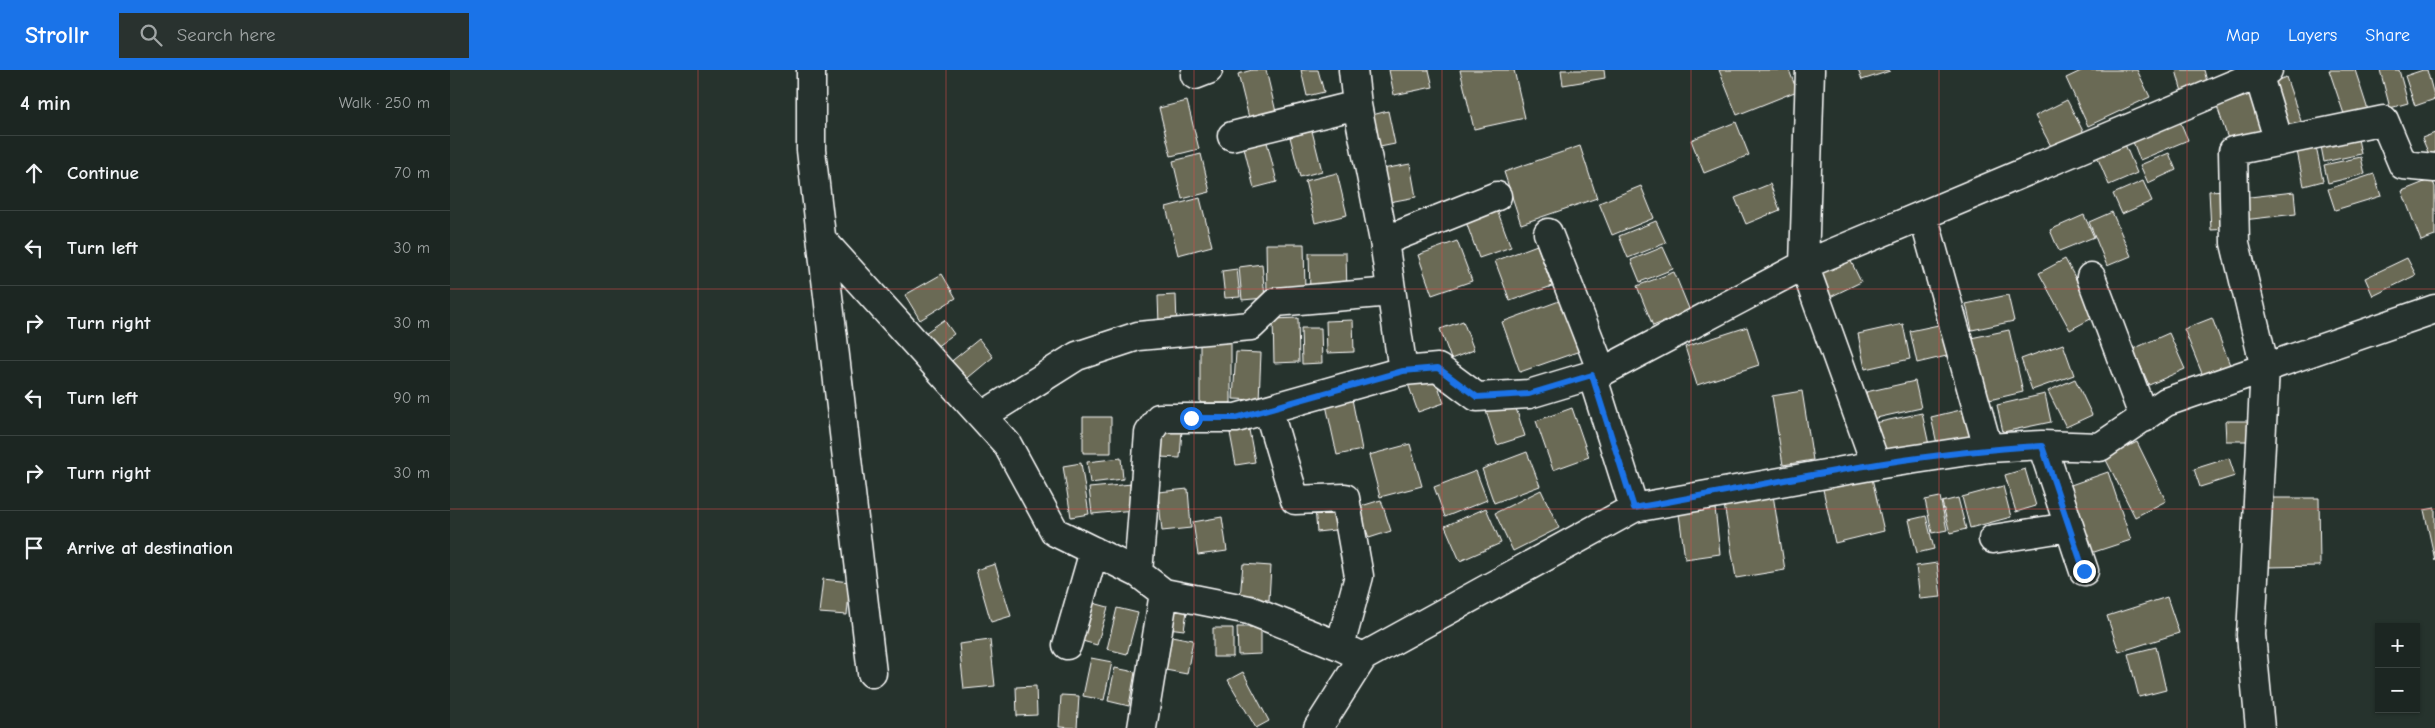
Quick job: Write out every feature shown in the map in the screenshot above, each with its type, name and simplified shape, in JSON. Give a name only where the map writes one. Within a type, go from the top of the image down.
[{"type":"street","points":[[811,70],[812,150],[872,673]]},
{"type":"street","points":[[1353,70],[1357,104],[1384,241],[1403,371]]},
{"type":"street","points":[[1810,70],[1804,266],[1876,465]]},
{"type":"street","points":[[1138,572],[1150,433],[1158,418],[1236,418],[1403,371],[1438,368],[1477,397],[1529,394],[1597,373],[1804,266],[2261,71],[2279,142]]},
{"type":"street","points":[[1232,136],[1357,104]]},
{"type":"street","points":[[2260,728],[2251,635],[2265,368],[2235,243],[2233,151],[2384,120],[2403,165],[2435,168]]},
{"type":"street","points":[[1384,241],[1496,196]]},
{"type":"street","points":[[1923,215],[1988,448]]},
{"type":"street","points":[[1548,232],[1597,373],[1634,508]]},
{"type":"street","points":[[824,242],[1007,444],[1055,532],[1138,572],[1164,593],[1249,610],[1352,651],[1634,508],[1876,465],[1988,448],[2042,446],[2100,447],[2166,402],[2435,309]]},
{"type":"street","points":[[2091,277],[2144,418]]},
{"type":"street","points":[[982,416],[1077,356],[1138,336],[1251,326],[1276,302],[1391,292]]},
{"type":"street","points":[[1268,409],[1295,500],[1345,498],[1359,576],[1352,651],[1318,728]]},
{"type":"street","points":[[2042,446],[2084,571]]},
{"type":"street","points":[[1993,539],[2069,527]]},
{"type":"street","points":[[1067,645],[1094,551]]},
{"type":"street","points":[[1142,728],[1164,593]]},
{"type":"building","points":[[1252,70],[1266,70],[1276,112],[1249,118],[1238,74]]},
{"type":"building","points":[[1301,70],[1318,70],[1324,92],[1307,96]]},
{"type":"building","points":[[1389,70],[1429,70],[1433,87],[1394,95]]},
{"type":"building","points":[[1460,70],[1514,70],[1525,118],[1474,129]]},
{"type":"building","points":[[1561,70],[1604,70],[1605,78],[1563,85]]},
{"type":"building","points":[[1719,70],[1789,70],[1797,91],[1737,115]]},
{"type":"building","points":[[1858,70],[1889,70],[1890,71],[1862,80]]},
{"type":"building","points":[[2083,70],[2137,70],[2150,97],[2088,126],[2066,78]]},
{"type":"building","points":[[2176,70],[2204,70],[2208,85],[2182,92]]},
{"type":"building","points":[[2329,70],[2355,70],[2368,110],[2345,117]]},
{"type":"building","points":[[2380,70],[2399,70],[2408,103],[2390,108]]},
{"type":"building","points":[[2427,70],[2435,99],[2415,106],[2405,76]]},
{"type":"building","points":[[2286,77],[2302,124],[2284,130],[2268,84]]},
{"type":"building","points":[[2250,95],[2261,130],[2229,142],[2217,106]]},
{"type":"building","points":[[2067,100],[2085,135],[2054,152],[2035,116]]},
{"type":"building","points":[[1187,101],[1199,149],[1171,156],[1159,108]]},
{"type":"building","points":[[1388,111],[1395,144],[1375,148],[1368,116]]},
{"type":"building","points":[[2179,119],[2188,140],[2140,160],[2132,139]]},
{"type":"building","points":[[1736,122],[1749,155],[1704,173],[1691,140]]},
{"type":"building","points":[[1312,131],[1322,171],[1300,177],[1290,137]]},
{"type":"building","points":[[2435,133],[2435,158],[2431,159],[2422,138]]},
{"type":"building","points":[[2357,134],[2361,154],[2324,162],[2320,141]]},
{"type":"building","points":[[1266,138],[1277,182],[1254,188],[1243,144]]},
{"type":"building","points":[[2124,142],[2137,173],[2109,185],[2096,154]]},
{"type":"building","points":[[2315,142],[2323,181],[2304,186],[2296,146]]},
{"type":"building","points":[[1580,146],[1597,198],[1521,224],[1504,172]]},
{"type":"building","points":[[2169,153],[2176,170],[2148,183],[2140,165]]},
{"type":"building","points":[[1201,154],[1210,192],[1182,199],[1173,161]]},
{"type":"building","points":[[2361,157],[2365,174],[2328,183],[2324,165]]},
{"type":"building","points":[[1410,164],[1416,197],[1384,203],[1377,170]]},
{"type":"building","points":[[1337,173],[1347,215],[1315,223],[1305,181]]},
{"type":"building","points":[[2374,174],[2381,196],[2335,210],[2328,189]]},
{"type":"building","points":[[2432,179],[2435,187],[2435,236],[2421,241],[2402,191]]},
{"type":"building","points":[[2143,181],[2152,201],[2122,214],[2113,194]]},
{"type":"building","points":[[1770,184],[1780,210],[1746,224],[1735,198]]},
{"type":"building","points":[[1641,186],[1654,218],[1612,235],[1599,203]]},
{"type":"building","points":[[2227,190],[2230,229],[2211,230],[2209,191]]},
{"type":"building","points":[[2294,192],[2296,214],[2243,220],[2241,198]]},
{"type":"building","points":[[1200,198],[1212,246],[1178,255],[1166,207]]},
{"type":"building","points":[[1497,210],[1511,247],[1479,258],[1466,222]]},
{"type":"building","points":[[2112,212],[2131,256],[2107,266],[2089,222]]},
{"type":"building","points":[[2084,215],[2094,237],[2059,251],[2050,230]]},
{"type":"building","points":[[1656,221],[1666,243],[1628,258],[1619,236]]},
{"type":"building","points":[[1457,241],[1472,281],[1432,295],[1418,255]]},
{"type":"building","points":[[1266,244],[1304,244],[1305,292],[1267,293]]},
{"type":"building","points":[[1537,245],[1552,286],[1510,301],[1495,261]]},
{"type":"building","points":[[1663,247],[1673,269],[1640,282],[1631,260]]},
{"type":"building","points":[[1309,253],[1346,253],[1347,293],[1310,294]]},
{"type":"building","points":[[1847,253],[1861,282],[1828,298],[1814,270]]},
{"type":"building","points":[[2407,258],[2416,275],[2373,296],[2365,278]]},
{"type":"building","points":[[2065,259],[2096,316],[2070,330],[2039,273]]},
{"type":"building","points":[[1262,264],[1265,298],[1242,300],[1239,267]]},
{"type":"building","points":[[1237,269],[1240,297],[1225,298],[1222,271]]},
{"type":"building","points":[[1674,272],[1690,311],[1653,326],[1637,286]]},
{"type":"building","points":[[942,274],[956,298],[920,320],[905,295]]},
{"type":"building","points":[[1176,295],[1177,325],[1159,325],[1158,296]]},
{"type":"building","points":[[2008,295],[2014,321],[1972,330],[1966,304]]},
{"type":"building","points":[[1562,300],[1580,351],[1520,372],[1502,322]]},
{"type":"building","points":[[1298,318],[1299,362],[1274,363],[1273,319]]},
{"type":"building","points":[[2212,318],[2230,365],[2203,376],[2184,329]]},
{"type":"building","points":[[944,320],[954,334],[936,347],[925,333]]},
{"type":"building","points":[[1353,320],[1354,352],[1327,353],[1326,321]]},
{"type":"building","points":[[1463,321],[1474,350],[1451,359],[1440,329]]},
{"type":"building","points":[[1948,323],[1955,354],[1917,363],[1910,331]]},
{"type":"building","points":[[1903,324],[1910,359],[1865,369],[1858,334]]},
{"type":"building","points":[[1747,327],[1759,365],[1697,385],[1685,347]]},
{"type":"building","points":[[1301,328],[1321,328],[1322,363],[1302,364]]},
{"type":"building","points":[[2009,330],[2023,392],[1985,401],[1971,338]]},
{"type":"building","points":[[1200,333],[1231,333],[1231,403],[1200,403]]},
{"type":"building","points":[[2169,333],[2185,369],[2149,385],[2133,349]]},
{"type":"building","points":[[979,339],[993,357],[963,382],[948,364]]},
{"type":"building","points":[[2063,344],[2074,375],[2032,390],[2021,359]]},
{"type":"building","points":[[1236,352],[1261,353],[1259,400],[1233,399]]},
{"type":"building","points":[[1433,372],[1444,403],[1418,412],[1407,381]]},
{"type":"building","points":[[2075,379],[2092,415],[2066,427],[2048,391]]},
{"type":"building","points":[[1915,381],[1921,408],[1872,419],[1866,392]]},
{"type":"building","points":[[1802,391],[1813,460],[1783,465],[1772,396]]},
{"type":"building","points":[[2045,394],[2051,422],[2003,432],[1997,405]]},
{"type":"building","points":[[1352,399],[1362,450],[1337,455],[1326,405]]},
{"type":"building","points":[[1513,399],[1525,436],[1497,445],[1485,408]]},
{"type":"building","points":[[1572,408],[1589,457],[1553,470],[1536,421]]},
{"type":"building","points":[[1969,408],[1975,436],[1937,444],[1931,417]]},
{"type":"building","points":[[1922,413],[1929,445],[1881,455],[1875,423]]},
{"type":"building","points":[[1083,417],[1111,417],[1111,453],[1083,453]]},
{"type":"building","points":[[2225,421],[2251,421],[2251,441],[2226,441]]},
{"type":"building","points":[[1162,427],[1182,429],[1180,458],[1160,457]]},
{"type":"building","points":[[1249,430],[1255,462],[1236,465],[1230,433]]},
{"type":"building","points":[[2137,442],[2166,501],[2135,517],[2105,458]]},
{"type":"building","points":[[1410,444],[1422,486],[1380,497],[1369,455]]},
{"type":"building","points":[[1527,452],[1540,486],[1494,503],[1482,469]]},
{"type":"building","points":[[1121,458],[1123,479],[1090,483],[1087,462]]},
{"type":"building","points":[[2229,458],[2235,476],[2200,487],[2194,469]]},
{"type":"building","points":[[1081,463],[1089,514],[1071,517],[1063,466]]},
{"type":"building","points":[[2025,469],[2036,506],[2016,512],[2005,475]]},
{"type":"building","points":[[1476,471],[1487,500],[1445,517],[1434,487]]},
{"type":"building","points":[[2108,472],[2131,540],[2088,554],[2065,487]]},
{"type":"building","points":[[1871,474],[1884,531],[1835,543],[1822,485]]},
{"type":"building","points":[[1132,484],[1134,510],[1092,514],[1089,488]]},
{"type":"building","points":[[2003,486],[2011,517],[1970,528],[1962,497]]},
{"type":"building","points":[[1188,489],[1191,528],[1162,531],[1158,492]]},
{"type":"building","points":[[1541,490],[1559,528],[1513,551],[1495,513]]},
{"type":"building","points":[[1773,495],[1785,570],[1736,578],[1724,504]]},
{"type":"building","points":[[1940,497],[1947,530],[1932,533],[1925,500]]},
{"type":"building","points":[[1958,498],[1966,529],[1950,533],[1942,502]]},
{"type":"building","points":[[2267,498],[2319,498],[2320,566],[2268,567]]},
{"type":"building","points":[[1381,500],[1391,531],[1369,538],[1358,507]]},
{"type":"building","points":[[1341,505],[1344,529],[1317,532],[1315,508]]},
{"type":"building","points":[[1486,508],[1501,543],[1460,561],[1445,526]]},
{"type":"building","points":[[1715,508],[1720,554],[1685,559],[1679,514]]},
{"type":"building","points":[[2435,508],[2435,560],[2424,510]]},
{"type":"building","points":[[1926,516],[1934,549],[1917,553],[1909,520]]},
{"type":"building","points":[[1222,517],[1227,551],[1198,555],[1193,522]]},
{"type":"building","points":[[1937,563],[1941,597],[1920,599],[1916,566]]},
{"type":"building","points":[[995,564],[1011,616],[991,622],[976,570]]},
{"type":"building","points":[[1243,564],[1271,566],[1269,600],[1240,598]]},
{"type":"building","points":[[823,579],[850,582],[847,615],[819,613]]},
{"type":"building","points":[[2167,597],[2179,633],[2119,652],[2107,616]]},
{"type":"building","points":[[1086,601],[1108,607],[1097,645],[1075,639]]},
{"type":"building","points":[[1117,608],[1138,613],[1127,654],[1107,649]]},
{"type":"building","points":[[1172,608],[1187,611],[1184,630],[1168,628]]},
{"type":"building","points":[[1237,627],[1261,627],[1261,654],[1238,655]]},
{"type":"building","points":[[1213,628],[1233,628],[1233,657],[1213,657]]},
{"type":"building","points":[[1166,635],[1193,640],[1187,674],[1160,669]]},
{"type":"building","points":[[990,640],[995,686],[964,689],[959,644]]},
{"type":"building","points":[[2156,647],[2166,690],[2139,697],[2128,654]]},
{"type":"building","points":[[1091,658],[1112,662],[1104,700],[1083,696]]},
{"type":"building","points":[[1115,668],[1135,672],[1129,706],[1108,701]]},
{"type":"building","points":[[1243,672],[1269,721],[1256,728],[1228,680]]},
{"type":"building","points":[[1036,686],[1037,715],[1017,716],[1016,687]]},
{"type":"building","points":[[1061,695],[1079,696],[1077,728],[1059,727]]},
{"type":"route","points":[[1191,418],[1236,418],[1403,371],[1438,368],[1477,397],[1529,394],[1592,375],[1634,508],[1876,465],[1988,448],[2042,446],[2084,571]]}]
